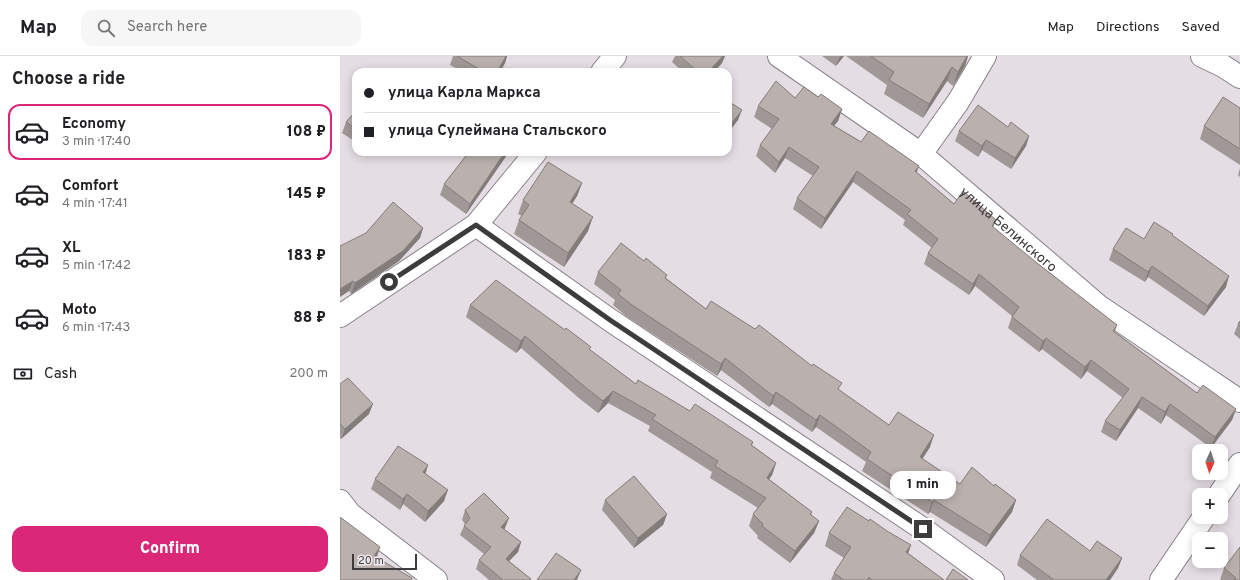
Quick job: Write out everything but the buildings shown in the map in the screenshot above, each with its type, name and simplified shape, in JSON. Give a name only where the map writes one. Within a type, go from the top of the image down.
[{"type":"street","points":[[606,68],[616,56]]},
{"type":"street","name":"улица Белинского","points":[[779,56],[921,154],[1100,307],[1240,401]]},
{"type":"street","points":[[921,154],[958,102],[985,56]]},
{"type":"street","points":[[1202,56],[1223,66],[1240,78]]},
{"type":"street","points":[[340,316],[476,225],[533,156]]},
{"type":"street","points":[[476,225],[610,320],[923,529],[993,580]]},
{"type":"street","points":[[1224,488],[1240,464]]},
{"type":"street","points":[[340,501],[350,514],[436,580]]},
{"type":"street","points":[[1161,580],[1199,524]]},
{"type":"route","points":[[389,282],[476,225],[610,320],[923,529]]}]
